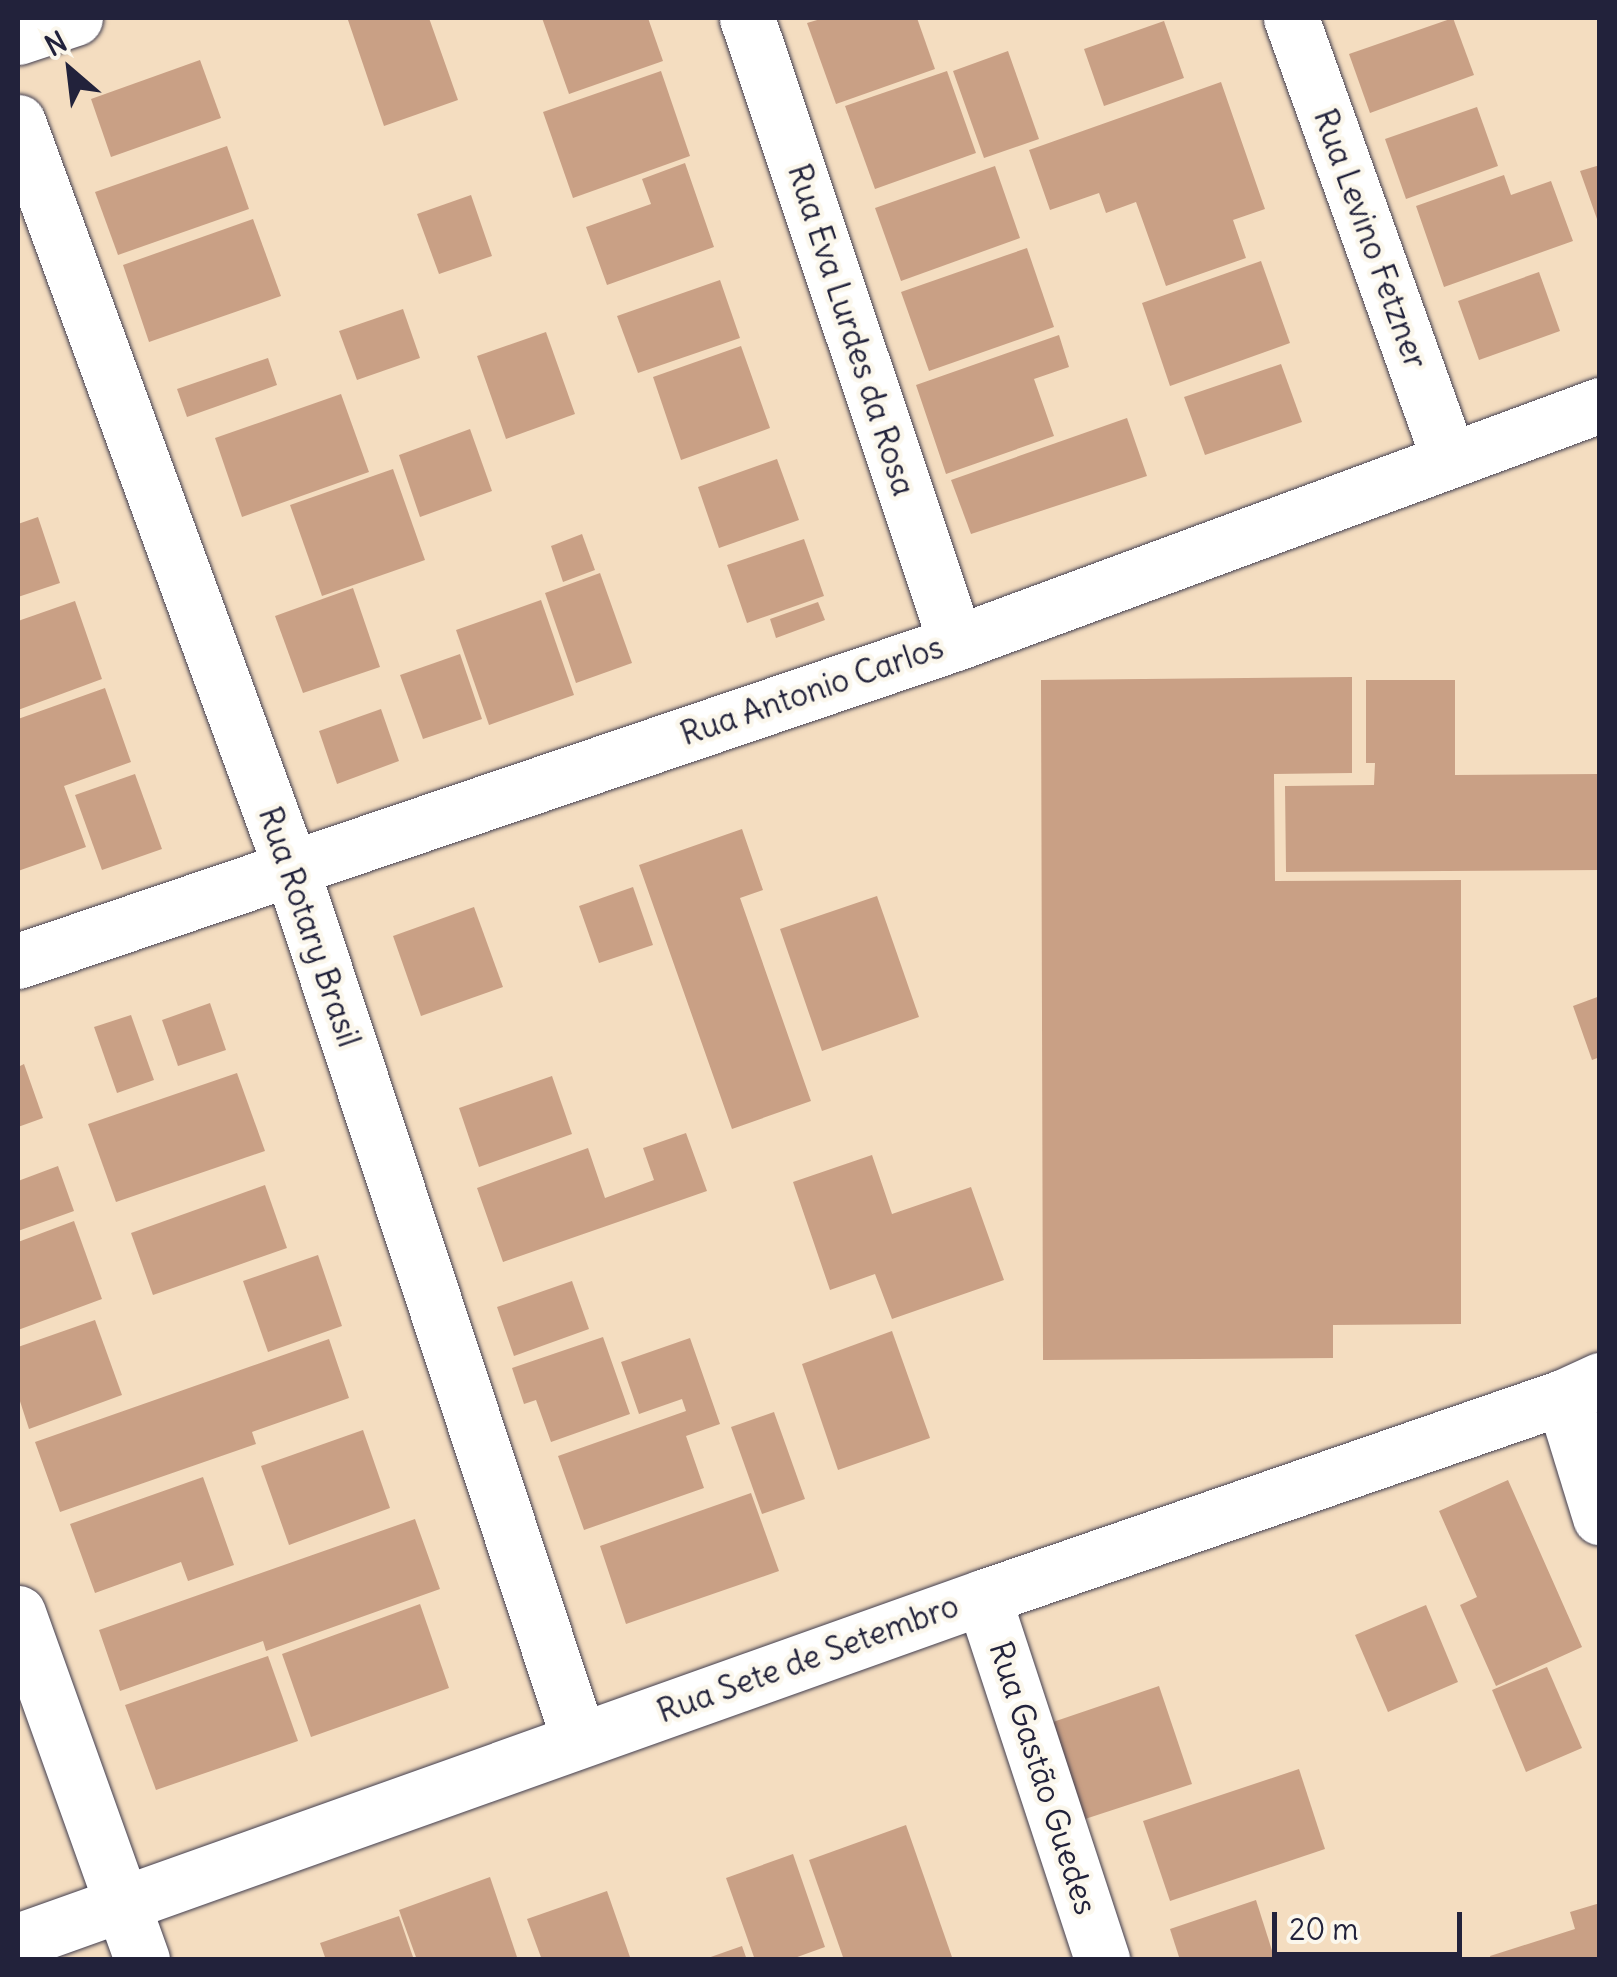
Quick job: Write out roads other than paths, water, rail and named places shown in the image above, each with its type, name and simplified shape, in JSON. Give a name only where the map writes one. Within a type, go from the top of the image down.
[{"type":"street","points":[[18,37],[74,18]]},
{"type":"street","name":"Rua Eva Lurdes da Rosa","points":[[747,18],[956,643]]},
{"type":"street","name":"Rua Levino Fetzner","points":[[1290,18],[1449,460]]},
{"type":"street","name":"Rua Rotary Brasil","points":[[18,122],[291,868],[579,1740]]},
{"type":"street","name":"Rua Antonio Carlos","points":[[18,960],[956,643],[1600,405]]},
{"type":"street","points":[[1581,1388],[1600,1516]]},
{"type":"street","name":"Rua Sete de Setembro","points":[[18,1940],[1581,1388]]},
{"type":"street","name":"Rua Gastão Guedes","points":[[983,1597],[1102,1960]]},
{"type":"street","points":[[18,1614],[142,1960]]}]
